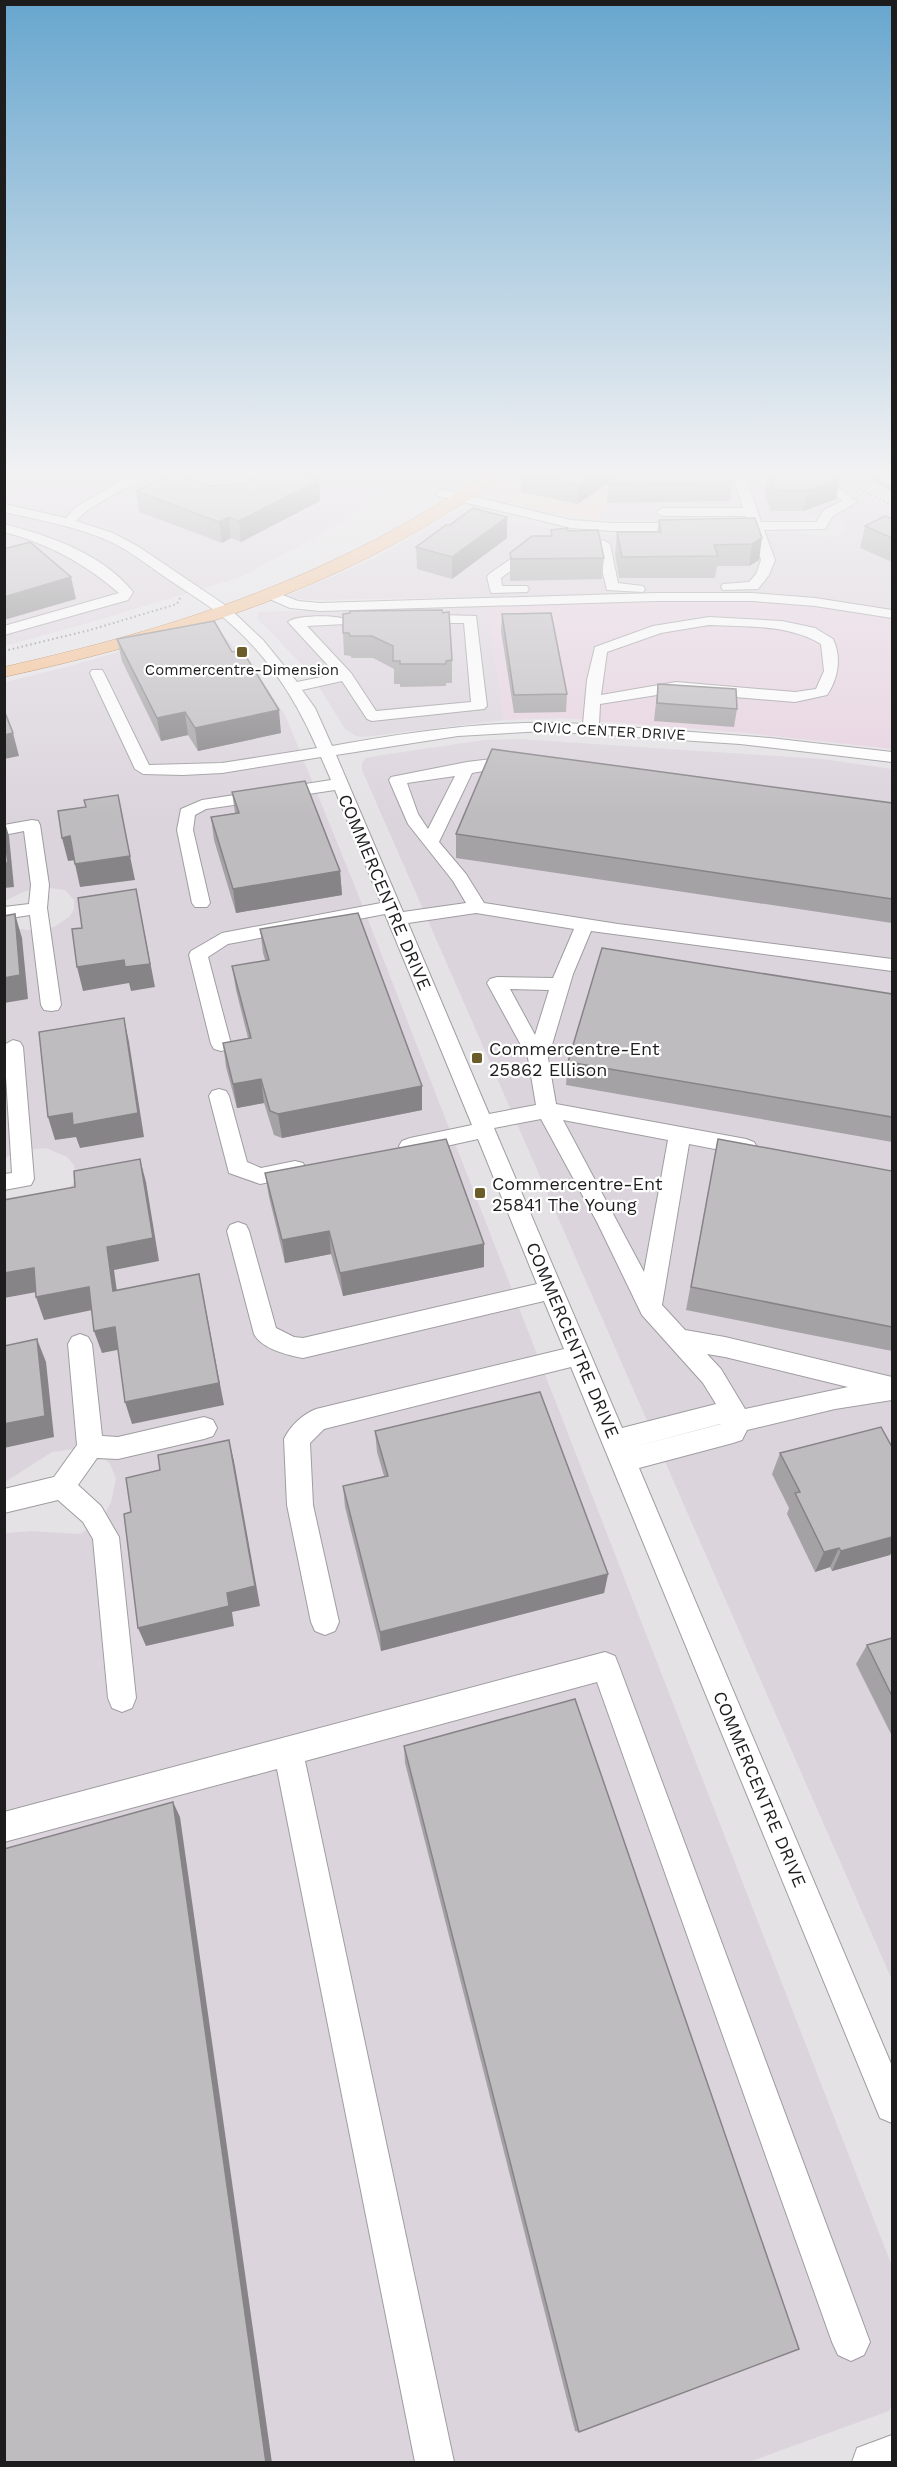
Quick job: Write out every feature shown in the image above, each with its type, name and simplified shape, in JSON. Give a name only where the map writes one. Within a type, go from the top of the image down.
[{"type":"main road","points":[[4,672],[142,637],[217,607],[261,586]]},
{"type":"main road","points":[[4,660],[270,594],[289,586]]},
{"type":"street","points":[[4,631],[123,597],[126,592],[119,586]]},
{"type":"street","name":"COMMERCENTRE DRIVE","points":[[187,586],[217,607],[258,643],[307,708],[892,2106]]},
{"type":"street","points":[[495,586],[496,590],[580,588]]},
{"type":"street","points":[[612,586],[630,589],[748,586]]},
{"type":"street","points":[[270,594],[295,605],[320,606],[656,597],[752,597],[804,601],[892,614]]},
{"type":"street","points":[[424,620],[471,619],[482,729]]},
{"type":"street","points":[[390,620],[295,622],[346,676],[372,716],[479,706]]},
{"type":"street","points":[[591,729],[592,701],[593,681],[600,650],[658,629],[709,621],[782,626],[810,631],[828,642],[831,671],[822,692],[795,697],[676,687],[592,701]]},
{"type":"street","name":"CIVIC CENTER DRIVE","points":[[97,673],[143,769],[177,772],[230,768],[482,729],[560,727],[765,741],[892,758]]},
{"type":"street","points":[[293,687],[346,676]]},
{"type":"street","points":[[476,907],[474,896],[414,822],[397,780],[465,772],[510,761],[532,763]]},
{"type":"street","points":[[430,842],[465,772]]},
{"type":"street","points":[[201,903],[185,830],[187,813],[202,805],[340,784]]},
{"type":"street","points":[[4,830],[32,825],[40,885],[38,908],[51,1005]]},
{"type":"street","points":[[221,1044],[198,955],[222,939],[394,913],[476,907],[585,924],[892,964]]},
{"type":"street","points":[[4,913],[38,908]]},
{"type":"street","points":[[538,1058],[562,984],[585,924]]},
{"type":"street","points":[[562,984],[497,983],[538,1058],[548,1110],[608,1222],[650,1308],[712,1376],[739,1421]]},
{"type":"street","points":[[13,1047],[14,1181]]},
{"type":"street","points":[[219,1096],[237,1167],[260,1176],[315,1165]]},
{"type":"street","points":[[394,1149],[548,1110],[762,1150]]},
{"type":"street","points":[[650,1308],[680,1134]]},
{"type":"street","points":[[238,1231],[266,1334],[290,1346],[303,1348],[552,1290]]},
{"type":"street","points":[[678,1339],[725,1347],[892,1388]]},
{"type":"street","points":[[4,1501],[62,1487],[90,1447],[80,1344]]},
{"type":"street","points":[[325,1622],[300,1505],[297,1439],[316,1420],[579,1355]]},
{"type":"street","points":[[619,1451],[733,1432],[739,1421],[835,1398],[892,1388]]},
{"type":"street","points":[[90,1447],[118,1448],[204,1428]]},
{"type":"street","points":[[62,1487],[92,1514],[106,1537],[122,1698]]},
{"type":"street","points":[[4,1827],[605,1666],[851,2342]]},
{"type":"street","points":[[288,1751],[434,2463]]},
{"type":"street","points":[[871,2463],[892,2455]]},
{"type":"shaded area","points":[[5,586],[211,586],[98,620],[5,646]]},
{"type":"shaded area","points":[[310,586],[892,586],[892,610],[775,593],[308,600],[285,597]]},
{"type":"shaded area","points":[[769,600],[892,618],[892,749],[747,733],[563,718],[504,720],[487,605]]},
{"type":"shaded area","points":[[487,605],[504,720],[363,737],[356,736],[345,729],[311,674],[257,618],[259,612]]},
{"type":"shaded area","points":[[193,630],[220,632],[253,667],[286,717],[358,894],[892,2266],[892,2405],[889,2411],[749,2462],[5,2462],[5,1533],[31,1531],[80,1534],[103,1518],[111,1502],[116,1479],[110,1464],[100,1454],[81,1448],[52,1452],[5,1482],[5,1206],[63,1197],[76,1179],[74,1165],[67,1157],[46,1148],[16,1151],[4,1159],[5,927],[36,931],[54,927],[69,917],[74,909],[74,900],[65,890],[42,887],[23,892],[5,901],[5,682],[70,666]]},
{"type":"shaded area","points":[[519,739],[822,759],[892,769],[892,1980],[362,770],[362,763],[366,758],[484,740]]},
{"type":"building","points":[[4,586],[40,586],[4,597]]},
{"type":"building","points":[[442,610],[443,613],[449,612],[452,660],[446,661],[446,664],[400,664],[400,661],[393,661],[393,646],[372,636],[350,636],[349,633],[343,633],[343,614],[350,613],[350,611]]},
{"type":"building","points":[[551,613],[567,694],[514,695],[502,614]]},
{"type":"building","points":[[214,621],[232,652],[242,650],[279,710],[195,728],[185,712],[157,718],[117,639]]},
{"type":"building","points":[[658,684],[736,689],[737,709],[657,703]]},
{"type":"building","points":[[4,710],[13,733],[4,735]]},
{"type":"building","points":[[492,749],[892,803],[892,899],[456,834]]},
{"type":"building","points":[[305,781],[340,871],[233,889],[211,817],[239,813],[232,792]]},
{"type":"building","points":[[118,795],[130,856],[75,864],[70,836],[62,838],[58,811],[86,807],[84,800]]},
{"type":"building","points":[[4,831],[8,863],[4,863]]},
{"type":"building","points":[[136,889],[150,964],[125,967],[124,960],[77,967],[72,929],[82,928],[78,898]]},
{"type":"building","points":[[358,913],[422,1086],[278,1114],[270,1111],[261,1079],[233,1084],[223,1043],[251,1038],[232,966],[269,960],[260,929]]},
{"type":"building","points":[[15,914],[20,975],[4,978],[4,916]]},
{"type":"building","points":[[602,948],[892,994],[892,1117],[568,1062]]},
{"type":"building","points":[[124,1018],[138,1113],[73,1125],[72,1113],[48,1117],[39,1032]]},
{"type":"building","points":[[446,1139],[484,1244],[340,1273],[329,1231],[282,1240],[265,1173]]},
{"type":"building","points":[[718,1139],[892,1171],[892,1327],[691,1287]]},
{"type":"building","points":[[140,1159],[153,1238],[107,1247],[113,1291],[199,1274],[219,1383],[125,1402],[115,1327],[94,1331],[89,1287],[36,1297],[34,1268],[4,1273],[4,1200],[75,1187],[74,1171]]},
{"type":"building","points":[[37,1339],[45,1416],[4,1424],[4,1346]]},
{"type":"building","points":[[540,1392],[608,1574],[380,1632],[343,1486],[388,1476],[375,1431]]},
{"type":"building","points":[[881,1427],[892,1447],[892,1537],[841,1551],[839,1548],[824,1552],[795,1493],[800,1492],[780,1453]]},
{"type":"building","points":[[229,1440],[255,1586],[227,1593],[229,1606],[138,1628],[124,1514],[131,1512],[126,1478],[160,1470],[158,1455]]},
{"type":"building","points":[[892,1638],[892,1696],[867,1645]]},
{"type":"building","points":[[575,1699],[799,2349],[579,2432],[404,1746]]},
{"type":"building","points":[[173,1802],[266,2463],[4,2463],[4,1849]]},
{"type":"place","name":"Commercentre-Dimension","points":[[242,652]]},
{"type":"place","name":"Commercentre-Ent 25862 Ellison","points":[[477,1058]]},
{"type":"place","name":"Commercentre-Ent 25841 The Young","points":[[480,1193]]}]
